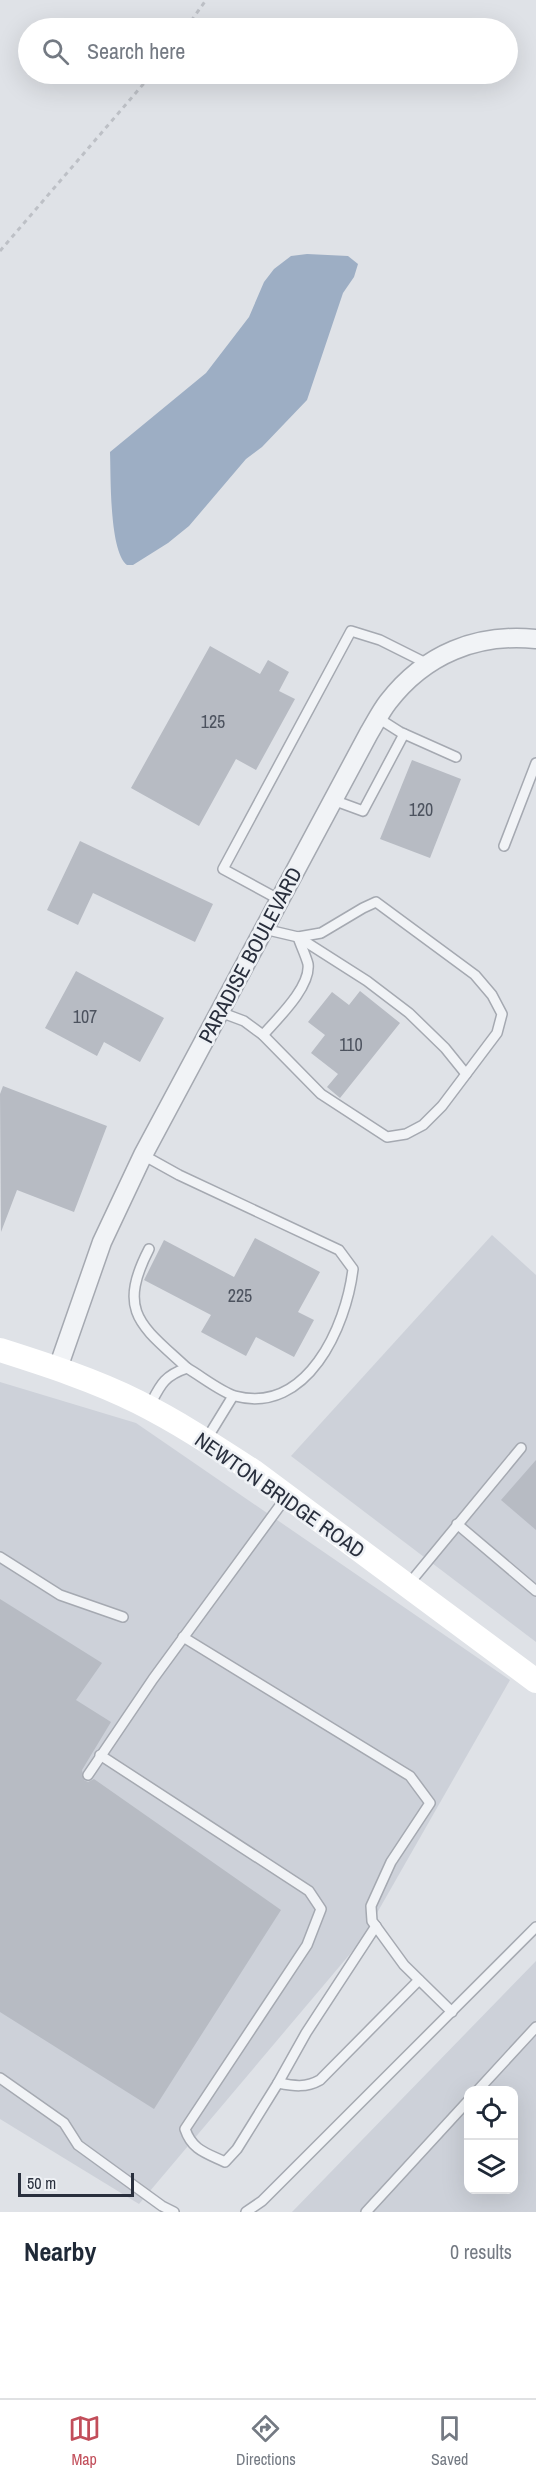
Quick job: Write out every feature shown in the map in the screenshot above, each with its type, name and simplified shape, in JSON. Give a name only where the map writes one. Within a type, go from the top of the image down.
[{"type":"main road","name":"NEWTON BRIDGE ROAD","points":[[0,1350],[57,1368],[148,1408],[206,1440],[287,1496],[406,1587],[536,1681]]},
{"type":"street","name":"PARADISE BOULEVARD","points":[[57,1368],[102,1242],[143,1155],[388,702],[411,677],[428,664],[465,644],[494,638],[536,639]]},
{"type":"lane","points":[[280,900],[223,869],[351,631],[380,640],[428,664]]},
{"type":"lane","points":[[378,718],[405,734],[456,757]]},
{"type":"lane","points":[[333,800],[363,811],[405,734]]},
{"type":"lane","points":[[504,846],[536,763]]},
{"type":"lane","points":[[220,1012],[244,1021],[263,1035],[321,1094],[387,1137],[406,1134],[423,1125],[442,1106],[497,1033],[502,1014],[492,995],[475,975],[376,902],[321,933],[298,938]]},
{"type":"lane","points":[[264,929],[298,938],[367,981],[409,1012],[445,1048],[466,1074]]},
{"type":"lane","points":[[263,1035],[296,998],[306,975],[308,965],[298,938]]},
{"type":"lane","points":[[143,1155],[179,1175],[339,1250],[353,1269],[350,1292],[340,1326],[309,1374],[283,1395],[265,1400],[233,1396],[187,1368],[140,1321],[132,1300],[138,1269],[149,1249]]},
{"type":"lane","points":[[148,1408],[160,1386],[170,1374],[187,1368]]},
{"type":"lane","points":[[206,1440],[233,1396]]},
{"type":"lane","points":[[406,1587],[521,1448]]},
{"type":"lane","points":[[88,1774],[183,1637],[287,1496]]},
{"type":"lane","points":[[457,1524],[536,1591]]},
{"type":"lane","points":[[0,1557],[60,1595],[123,1617]]},
{"type":"lane","points":[[183,1637],[410,1776],[430,1803],[391,1862],[371,1906],[372,1921],[404,1965],[452,2012]]},
{"type":"lane","points":[[100,1755],[309,1891],[321,1909],[307,1945],[185,2129],[190,2142],[205,2153],[225,2162],[237,2149],[306,2033],[376,1926]]},
{"type":"lane","points":[[246,2212],[262,2202],[536,1927]]},
{"type":"lane","points":[[278,2082],[295,2087],[311,2085],[320,2080],[419,1980]]},
{"type":"lane","points":[[483,2086],[536,2027]]},
{"type":"lane","points":[[0,2078],[64,2123],[78,2145],[162,2206],[174,2212]]},
{"type":"lane","points":[[366,2212],[464,2105]]},
{"type":"path","points":[[193,18],[206,0]]},
{"type":"path","points":[[0,251],[143,84]]},
{"type":"shaded area","points":[[492,1235],[536,1275],[536,1642],[291,1456]]},
{"type":"shaded area","points":[[0,1382],[136,1423],[510,1680],[361,1941],[139,2204],[0,2119]]},
{"type":"shaded area","points":[[536,1961],[536,2212],[292,2212]]},
{"type":"water","points":[[307,254],[348,256],[358,264],[354,277],[343,293],[307,400],[262,447],[246,459],[189,526],[168,543],[133,565],[127,565],[121,557],[114,529],[110,452],[206,373],[249,317],[264,282],[274,269],[291,256]]},
{"type":"building","points":[[210,646],[260,674],[268,660],[289,672],[279,691],[295,699],[256,770],[236,759],[199,826],[131,788]]},
{"type":"building","points":[[412,760],[461,779],[430,858],[380,839]]},
{"type":"building","points":[[80,841],[213,904],[195,942],[93,893],[78,925],[47,910]]},
{"type":"building","points":[[76,971],[164,1018],[140,1062],[104,1042],[97,1056],[45,1028]]},
{"type":"building","points":[[360,991],[400,1023],[340,1098],[327,1087],[338,1074],[311,1053],[325,1035],[308,1022],[332,992],[349,1005]]},
{"type":"building","points":[[3,1086],[107,1126],[74,1212],[17,1190],[1,1232],[0,1094]]},
{"type":"building","points":[[255,1238],[320,1272],[298,1312],[314,1320],[294,1357],[256,1337],[246,1356],[201,1332],[211,1315],[144,1280],[164,1240],[234,1277]]},
{"type":"building","points":[[536,1460],[536,1530],[501,1500]]},
{"type":"building","points":[[0,1599],[102,1663],[76,1700],[111,1722],[82,1770],[84,1780],[88,1782],[94,1779],[281,1910],[154,2109],[0,2012]]}]
